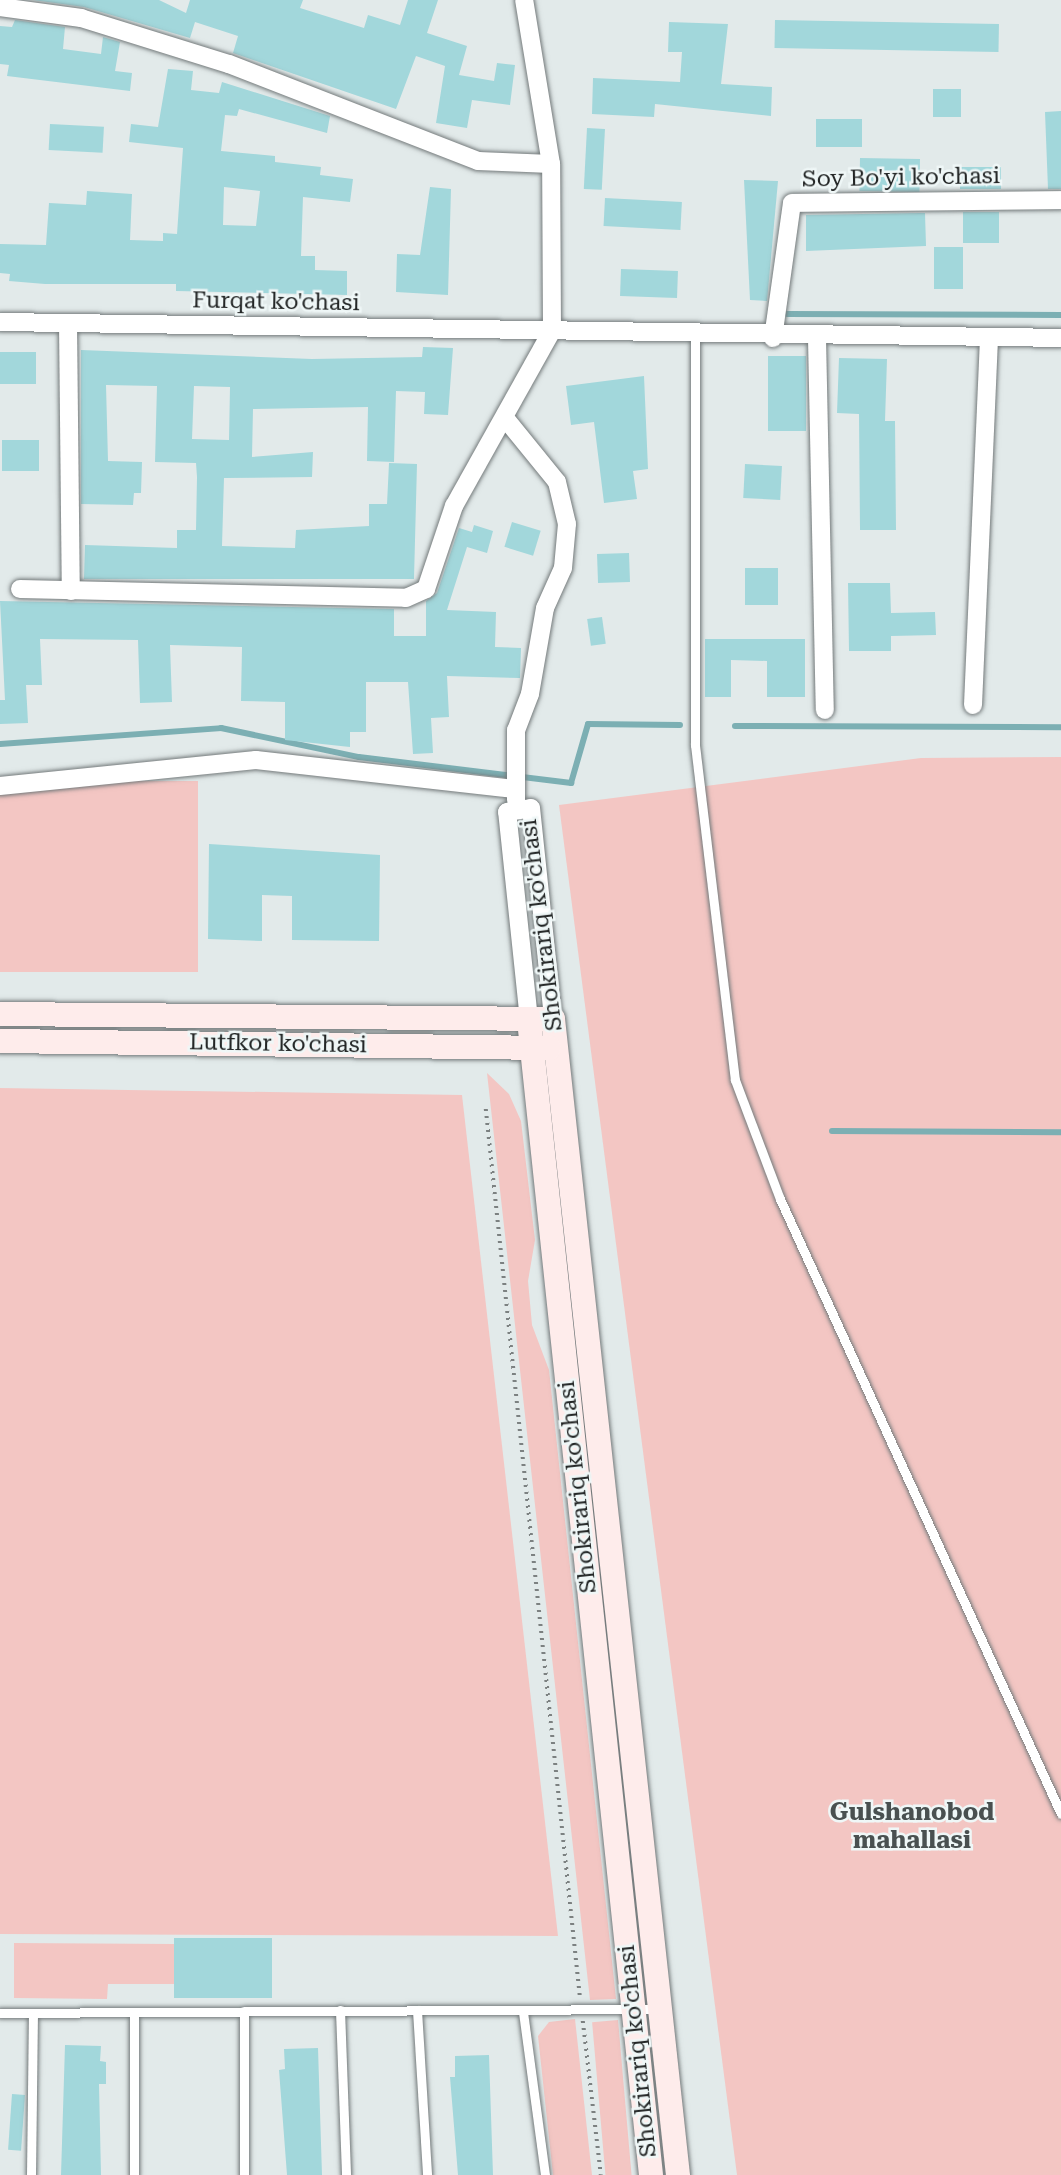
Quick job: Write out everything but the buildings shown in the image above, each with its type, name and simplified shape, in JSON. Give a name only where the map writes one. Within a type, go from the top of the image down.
[{"type":"main road","name":"Lutfkor ko'chasi","points":[[0,1014],[541,1019]]},
{"type":"main road","name":"Shokirariq ko'chasi","points":[[541,1019],[532,1048],[651,2175]]},
{"type":"main road","name":"Shokirariq ko'chasi","points":[[541,1019],[556,1048],[678,2175]]},
{"type":"main road","name":"Lutfkor ko'chasi","points":[[0,1041],[556,1048]]},
{"type":"street","points":[[20,589],[419,596],[454,506],[552,331],[551,164],[524,0]]},
{"type":"street","points":[[0,7],[81,19],[229,64],[478,162],[551,164]]},
{"type":"street","name":"Soy Bo'yi ko'chasi","points":[[773,338],[792,203],[1061,200]]},
{"type":"street","name":"Furqat ko'chasi","points":[[0,322],[552,331],[773,338],[1061,338]]},
{"type":"street","points":[[68,323],[71,591]]},
{"type":"street","points":[[817,338],[825,710]]},
{"type":"street","points":[[973,705],[989,338]]},
{"type":"street","points":[[0,786],[256,760],[515,789],[516,730],[530,694],[545,608],[563,568],[567,524],[557,482],[505,418]]},
{"type":"street","name":"Shokirariq ko'chasi","points":[[515,789],[517,810],[531,808],[541,1019]]},
{"type":"lane","points":[[695,335],[695,745],[735,1080],[780,1199],[1061,1814]]},
{"type":"lane","points":[[0,2013],[340,2010],[582,2012],[661,2009]]},
{"type":"lane","points":[[340,2010],[346,2175]]},
{"type":"lane","points":[[417,2010],[427,2175]]},
{"type":"lane","points":[[244,2011],[244,2175]]},
{"type":"lane","points":[[134,2012],[134,2175]]},
{"type":"lane","points":[[523,2012],[545,2175]]},
{"type":"lane","points":[[31,2175],[33,2013]]},
{"type":"path","points":[[486,1109],[601,2175]]},
{"type":"shaded area","points":[[1061,757],[1061,2175],[737,2175],[559,805],[921,758]]},
{"type":"shaded area","points":[[0,781],[198,781],[198,972],[0,972]]},
{"type":"shaded area","points":[[487,1073],[509,1094],[521,1121],[535,1240],[528,1281],[532,1325],[549,1370],[616,1999],[590,2000]]},
{"type":"shaded area","points":[[0,1088],[462,1095],[558,1936],[0,1934]]},
{"type":"shaded area","points":[[14,1943],[174,1944],[174,1984],[108,1984],[107,1999],[14,1998]]},
{"type":"shaded area","points":[[575,2019],[592,2175],[553,2175],[538,2036],[549,2022]]},
{"type":"shaded area","points":[[618,2020],[632,2175],[605,2175],[592,2022]]},
{"type":"waterway","points":[[787,314],[1061,315]]},
{"type":"waterway","points":[[0,744],[221,728],[359,757],[571,783],[588,724],[680,725]]},
{"type":"waterway","points":[[735,726],[1061,727]]},
{"type":"waterway","points":[[832,1131],[1061,1132]]},
{"type":"district","name":"Gulshanobod mahallasi","points":[[912,1827]]}]
